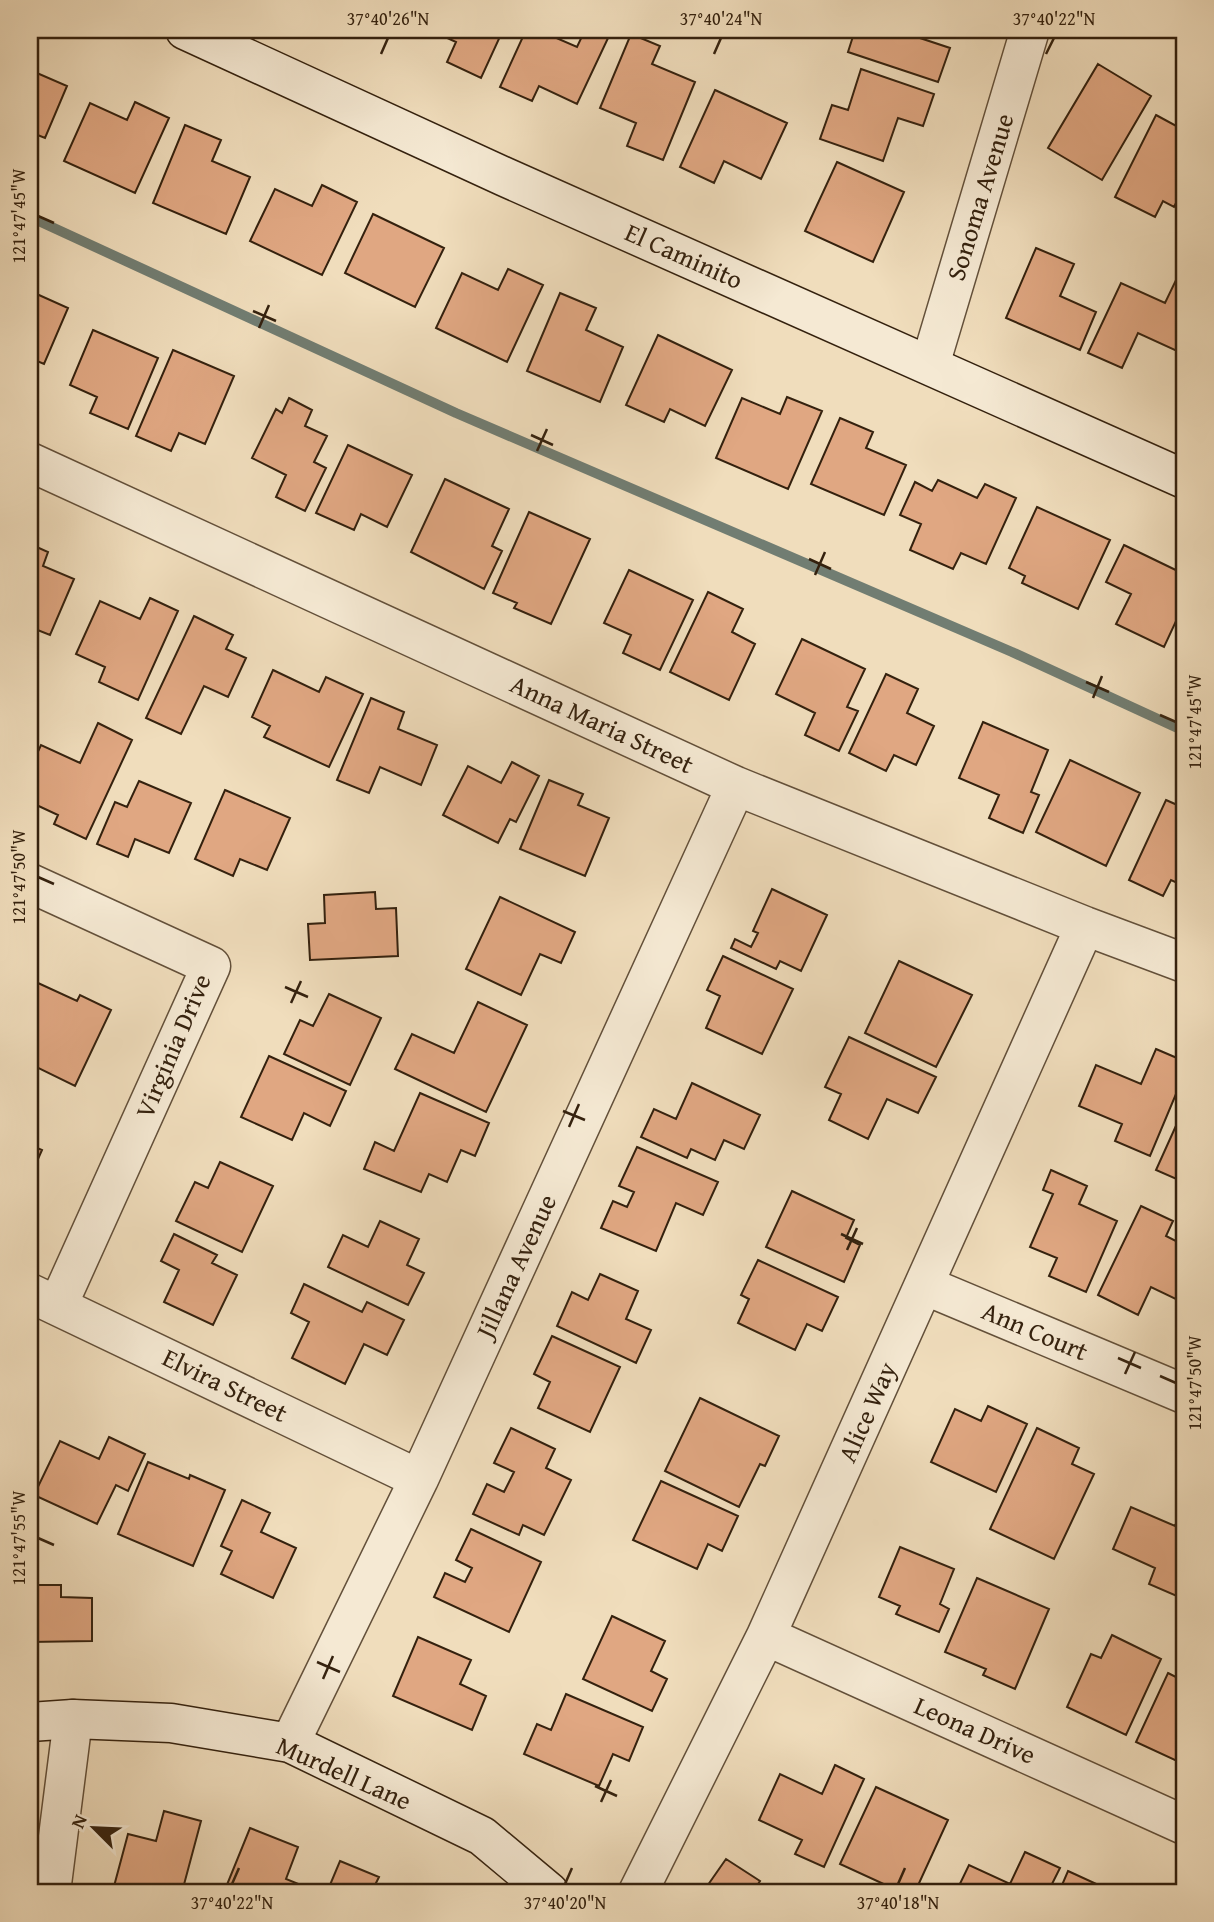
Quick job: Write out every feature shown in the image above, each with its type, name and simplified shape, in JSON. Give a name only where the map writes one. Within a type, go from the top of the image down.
[{"type":"street","name":"El Caminito","points":[[185,30],[505,177],[1184,479]]},
{"type":"street","name":"Sonoma Avenue","points":[[930,365],[1031,30]]},
{"type":"street","name":"Anna Maria Street","points":[[30,462],[736,786],[1184,963]]},
{"type":"street","name":"Jillana Avenue","points":[[290,1743],[419,1479],[736,786]]},
{"type":"street","name":"Virginia Drive","points":[[30,883],[211,966],[44,1299]]},
{"type":"street","name":"Alice Way","points":[[638,1892],[766,1636],[1085,926]]},
{"type":"street","name":"Ann Court","points":[[924,1285],[1184,1394]]},
{"type":"street","name":"Elvira Street","points":[[44,1299],[419,1479]]},
{"type":"street","name":"Leona Drive","points":[[766,1636],[1184,1825]]},
{"type":"street","name":"Murdell Lane","points":[[30,1722],[73,1719],[171,1723],[290,1743],[482,1836],[549,1892]]},
{"type":"street","points":[[51,1892],[73,1719]]},
{"type":"building","points":[[430,30],[503,30],[481,78],[447,62],[456,42]]},
{"type":"building","points":[[526,30],[538,30],[577,47],[585,30],[594,30],[609,36],[577,104],[539,86],[532,101],[500,87]]},
{"type":"building","points":[[855,30],[919,30],[917,37],[950,48],[938,82],[848,52]]},
{"type":"building","points":[[631,34],[660,46],[652,64],[695,82],[663,160],[627,146],[636,123],[600,108]]},
{"type":"building","points":[[1098,64],[1151,96],[1102,180],[1048,148]]},
{"type":"building","points":[[861,69],[934,94],[923,126],[898,118],[883,161],[820,139],[832,105],[848,110]]},
{"type":"building","points":[[30,70],[67,86],[45,138],[30,132]]},
{"type":"building","points":[[715,90],[787,123],[761,179],[724,161],[714,183],[680,167]]},
{"type":"building","points":[[135,102],[169,118],[135,193],[64,161],[90,103],[127,120]]},
{"type":"building","points":[[1156,115],[1178,127],[1184,119],[1184,187],[1174,207],[1163,201],[1155,217],[1115,197]]},
{"type":"building","points":[[185,125],[221,140],[212,161],[250,177],[226,234],[153,203]]},
{"type":"building","points":[[837,162],[904,192],[873,262],[805,231]]},
{"type":"building","points":[[322,185],[357,202],[322,275],[250,241],[275,189],[312,206]]},
{"type":"building","points":[[373,214],[444,248],[415,307],[345,273]]},
{"type":"building","points":[[1036,248],[1074,264],[1060,296],[1096,312],[1080,350],[1006,318]]},
{"type":"building","points":[[508,269],[543,285],[507,362],[436,328],[462,273],[498,290]]},
{"type":"building","points":[[1176,280],[1184,284],[1184,336],[1177,351],[1138,333],[1122,368],[1088,353],[1121,283],[1165,303]]},
{"type":"building","points":[[30,291],[68,308],[44,364],[30,358]]},
{"type":"building","points":[[560,293],[596,308],[586,330],[623,347],[600,402],[527,371]]},
{"type":"building","points":[[93,330],[158,358],[128,429],[90,413],[97,397],[70,385]]},
{"type":"building","points":[[658,335],[732,370],[705,426],[670,409],[664,422],[626,405]]},
{"type":"building","points":[[173,350],[234,376],[205,444],[179,433],[171,451],[136,436]]},
{"type":"building","points":[[787,397],[822,411],[788,489],[716,458],[742,398],[780,414]]},
{"type":"building","points":[[289,398],[312,410],[305,426],[327,436],[314,462],[326,468],[305,511],[276,497],[286,475],[252,458],[276,409],[282,413]]},
{"type":"building","points":[[840,418],[873,432],[866,448],[906,465],[884,515],[811,484]]},
{"type":"building","points":[[348,445],[412,475],[387,527],[361,514],[354,530],[316,513]]},
{"type":"building","points":[[445,479],[509,509],[492,546],[502,551],[484,589],[411,552]]},
{"type":"building","points":[[938,480],[977,498],[985,484],[1016,498],[986,564],[961,553],[953,569],[910,550],[921,524],[900,515],[915,482],[932,491]]},
{"type":"building","points":[[1037,507],[1110,540],[1078,609],[1022,583],[1025,576],[1009,568]]},
{"type":"building","points":[[529,512],[590,539],[551,624],[514,608],[517,603],[493,593]]},
{"type":"building","points":[[30,544],[48,552],[43,566],[74,579],[50,635],[30,627]]},
{"type":"building","points":[[1124,545],[1184,574],[1184,604],[1164,647],[1116,624],[1131,594],[1106,582]]},
{"type":"building","points":[[629,570],[693,600],[660,670],[623,653],[631,635],[604,623]]},
{"type":"building","points":[[708,592],[743,609],[732,632],[755,644],[729,700],[670,672]]},
{"type":"building","points":[[150,598],[178,611],[138,700],[99,682],[105,667],[76,654],[100,601],[140,619]]},
{"type":"building","points":[[194,616],[233,635],[226,649],[246,658],[228,697],[204,686],[181,734],[146,718]]},
{"type":"building","points":[[802,639],[865,669],[847,707],[858,711],[839,751],[805,735],[815,713],[776,694]]},
{"type":"building","points":[[273,670],[319,692],[326,677],[363,694],[329,767],[264,737],[270,726],[252,717]]},
{"type":"building","points":[[886,674],[918,689],[907,713],[934,726],[916,765],[894,755],[886,771],[849,753]]},
{"type":"building","points":[[371,698],[404,712],[398,729],[437,745],[421,785],[380,767],[369,793],[337,780]]},
{"type":"building","points":[[983,722],[1048,750],[1031,792],[1039,795],[1023,833],[989,818],[999,795],[959,778]]},
{"type":"building","points":[[98,723],[132,740],[86,839],[54,824],[58,815],[30,802],[30,769],[41,745],[80,763]]},
{"type":"building","points":[[1070,760],[1140,793],[1106,866],[1036,832]]},
{"type":"building","points":[[512,762],[539,776],[516,822],[510,819],[498,843],[443,815],[468,766],[501,783]]},
{"type":"building","points":[[549,780],[583,794],[578,805],[609,818],[585,876],[520,849]]},
{"type":"building","points":[[139,781],[191,803],[169,853],[135,839],[128,857],[97,844],[115,802],[127,807]]},
{"type":"building","points":[[225,790],[290,818],[267,870],[240,859],[233,876],[195,859]]},
{"type":"building","points":[[1166,800],[1184,808],[1184,886],[1171,880],[1163,896],[1129,880]]},
{"type":"building","points":[[772,889],[827,915],[801,971],[780,961],[776,969],[731,948],[735,939],[751,947],[758,933],[753,931]]},
{"type":"building","points":[[375,892],[376,909],[396,908],[398,956],[310,960],[308,924],[325,923],[324,895]]},
{"type":"building","points":[[500,897],[575,932],[561,963],[540,954],[521,995],[466,969]]},
{"type":"building","points":[[723,956],[793,989],[762,1054],[706,1028],[720,996],[707,990]]},
{"type":"building","points":[[899,961],[972,995],[936,1067],[865,1033]]},
{"type":"building","points":[[38,983],[77,1001],[80,995],[111,1010],[75,1086],[30,1064],[30,1001]]},
{"type":"building","points":[[329,994],[381,1018],[350,1085],[284,1054],[300,1020],[313,1026]]},
{"type":"building","points":[[478,1002],[527,1025],[486,1112],[395,1069],[412,1034],[454,1053]]},
{"type":"building","points":[[849,1037],[936,1077],[918,1113],[887,1099],[868,1139],[829,1120],[841,1094],[825,1087]]},
{"type":"building","points":[[1156,1049],[1184,1061],[1184,1075],[1150,1156],[1115,1141],[1122,1124],[1079,1106],[1096,1065],[1141,1084]]},
{"type":"building","points":[[269,1056],[346,1091],[330,1126],[304,1113],[292,1140],[241,1117]]},
{"type":"building","points":[[692,1083],[760,1115],[744,1149],[724,1140],[715,1160],[691,1149],[687,1158],[641,1137],[654,1109],[676,1119]]},
{"type":"building","points":[[420,1093],[489,1123],[475,1156],[461,1150],[447,1182],[429,1174],[421,1192],[364,1169],[375,1142],[394,1151]]},
{"type":"building","points":[[1184,1108],[1184,1173],[1181,1181],[1156,1170]]},
{"type":"building","points":[[30,1145],[42,1150],[30,1177]]},
{"type":"building","points":[[637,1147],[718,1182],[703,1215],[676,1203],[656,1251],[601,1228],[613,1201],[627,1207],[634,1192],[619,1186]]},
{"type":"building","points":[[220,1162],[273,1186],[242,1252],[176,1221],[195,1182],[208,1188]]},
{"type":"building","points":[[1051,1170],[1087,1186],[1079,1204],[1117,1221],[1086,1292],[1049,1276],[1057,1258],[1030,1247],[1053,1194],[1043,1190]]},
{"type":"building","points":[[792,1191],[854,1220],[846,1238],[860,1245],[844,1282],[766,1247]]},
{"type":"building","points":[[1141,1206],[1173,1221],[1166,1236],[1184,1245],[1184,1303],[1151,1287],[1138,1315],[1098,1295]]},
{"type":"building","points":[[380,1221],[419,1239],[407,1265],[424,1273],[408,1305],[328,1267],[343,1235],[368,1247]]},
{"type":"building","points":[[174,1234],[217,1255],[212,1263],[237,1275],[213,1325],[164,1302],[179,1270],[161,1261]]},
{"type":"building","points":[[758,1260],[838,1297],[822,1331],[807,1324],[795,1350],[738,1323],[749,1299],[741,1295]]},
{"type":"building","points":[[600,1274],[638,1291],[626,1319],[651,1330],[636,1363],[557,1326],[572,1292],[588,1300]]},
{"type":"building","points":[[304,1284],[362,1312],[367,1302],[404,1320],[387,1355],[364,1344],[345,1384],[292,1358],[309,1322],[291,1313]]},
{"type":"building","points":[[552,1336],[620,1367],[590,1432],[538,1408],[550,1382],[534,1374]]},
{"type":"building","points":[[700,1398],[779,1436],[765,1466],[760,1464],[739,1507],[665,1471]]},
{"type":"building","points":[[988,1406],[1027,1424],[996,1492],[931,1462],[955,1409],[981,1421]]},
{"type":"building","points":[[511,1428],[555,1449],[546,1468],[571,1480],[544,1535],[523,1525],[519,1535],[473,1514],[487,1484],[504,1492],[514,1472],[494,1463]]},
{"type":"building","points":[[1037,1428],[1079,1448],[1072,1464],[1094,1474],[1054,1559],[990,1529]]},
{"type":"building","points":[[109,1437],[145,1454],[128,1491],[116,1485],[97,1524],[34,1495],[60,1441],[99,1459]]},
{"type":"building","points":[[148,1462],[189,1479],[190,1475],[225,1490],[193,1566],[118,1534]]},
{"type":"building","points":[[661,1481],[738,1516],[722,1551],[708,1544],[697,1569],[633,1540]]},
{"type":"building","points":[[242,1500],[270,1513],[261,1532],[296,1548],[273,1598],[221,1574],[232,1551],[221,1546]]},
{"type":"building","points":[[1184,1504],[1184,1585],[1179,1597],[1149,1584],[1155,1568],[1113,1549],[1131,1507],[1175,1526]]},
{"type":"building","points":[[471,1529],[541,1562],[509,1632],[434,1597],[445,1573],[465,1582],[472,1568],[456,1560]]},
{"type":"building","points":[[900,1547],[954,1569],[940,1604],[949,1609],[939,1632],[896,1614],[900,1606],[879,1597]]},
{"type":"building","points":[[977,1578],[1049,1609],[1015,1689],[983,1675],[986,1669],[945,1652]]},
{"type":"building","points":[[30,1585],[61,1585],[61,1597],[92,1598],[92,1641],[30,1642]]},
{"type":"building","points":[[612,1616],[665,1641],[651,1671],[667,1679],[652,1711],[583,1679]]},
{"type":"building","points":[[1112,1635],[1161,1659],[1126,1735],[1067,1707],[1091,1654],[1101,1658]]},
{"type":"building","points":[[418,1637],[471,1660],[460,1684],[486,1696],[472,1730],[393,1696]]},
{"type":"building","points":[[1168,1673],[1184,1681],[1184,1745],[1177,1761],[1136,1742]]},
{"type":"building","points":[[566,1694],[643,1727],[629,1761],[613,1754],[599,1786],[524,1754],[537,1724],[551,1730]]},
{"type":"building","points":[[835,1765],[864,1779],[824,1867],[795,1854],[802,1840],[759,1820],[780,1774],[822,1794]]},
{"type":"building","points":[[876,1787],[948,1820],[915,1892],[901,1892],[840,1864]]},
{"type":"building","points":[[164,1811],[201,1821],[182,1892],[113,1890],[128,1834],[156,1841]]},
{"type":"building","points":[[250,1828],[298,1847],[286,1879],[301,1885],[298,1892],[224,1892]]},
{"type":"building","points":[[1025,1852],[1060,1868],[1048,1892],[956,1892],[969,1865],[1010,1884]]},
{"type":"building","points":[[726,1859],[760,1881],[753,1892],[703,1892]]},
{"type":"building","points":[[340,1861],[379,1877],[373,1889],[381,1892],[327,1892]]},
{"type":"building","points":[[1068,1871],[1103,1887],[1101,1892],[1059,1892]]},
{"type":"waterway","points":[[30,217],[456,413],[1012,652],[1184,731]]}]
